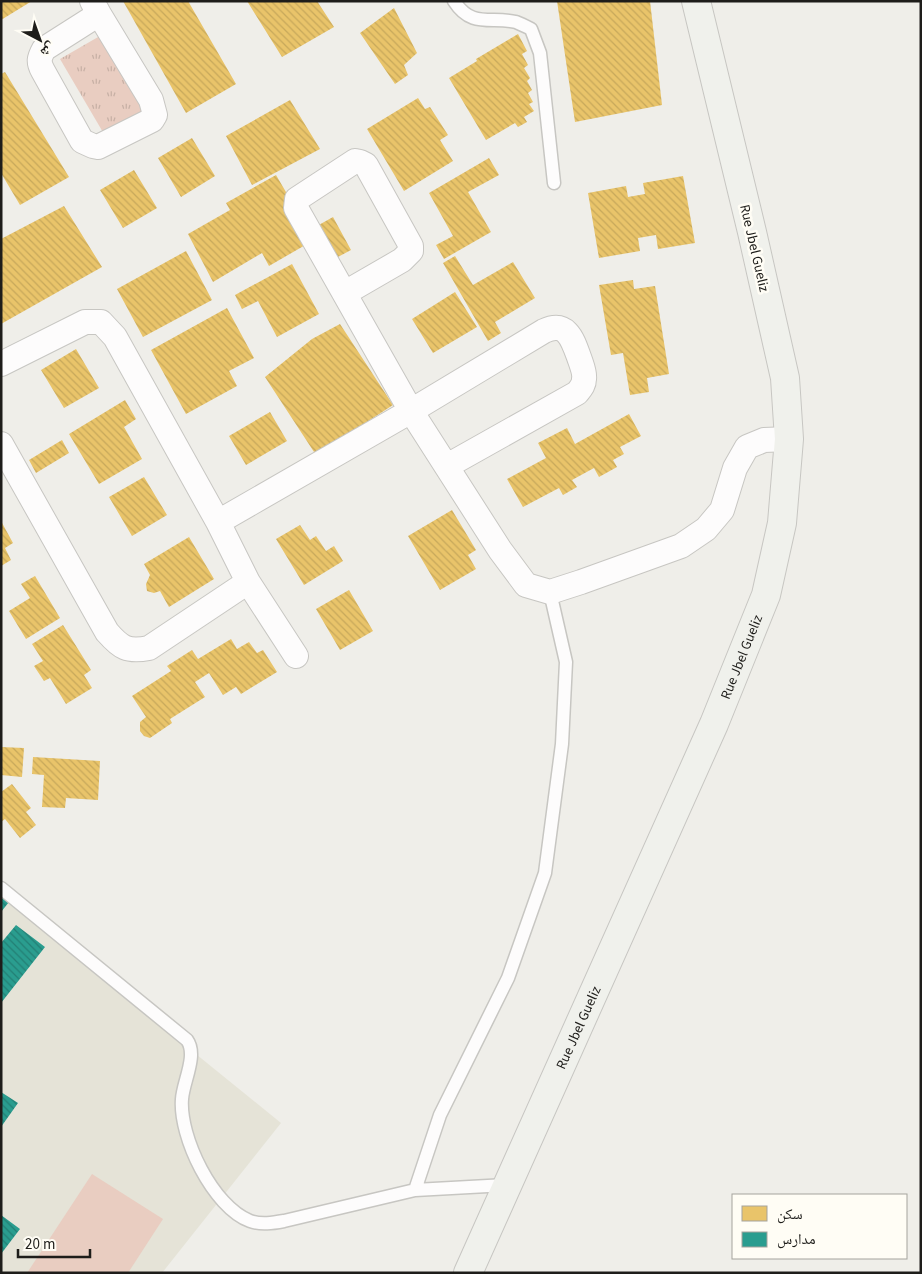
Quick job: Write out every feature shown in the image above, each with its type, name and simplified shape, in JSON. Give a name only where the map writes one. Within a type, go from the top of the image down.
[{"type":"street","name":"Rue Jbel Gueliz","points":[[468,1273],[714,724],[766,595],[782,523],[790,440],[785,378],[696,1]]},
{"type":"street","points":[[95,8],[151,100],[155,115],[152,120],[98,147],[82,140],[39,64],[39,58],[44,49],[95,8]]},
{"type":"street","points":[[345,293],[402,260],[411,251],[411,246],[366,165],[355,161],[297,200],[296,208],[411,411],[448,466],[500,550],[526,584],[550,592],[682,546],[706,529],[722,510],[735,468],[748,447],[764,440],[790,440]]},
{"type":"street","points":[[1,364],[85,322],[101,322],[115,337],[218,522],[248,582],[296,656]]},
{"type":"street","points":[[218,522],[551,328],[560,328],[568,332],[573,340],[585,376],[583,385],[577,393],[448,466]]},
{"type":"street","points":[[1,444],[107,632],[118,644],[126,649],[148,648],[248,582]]},
{"type":"lane","points":[[454,1],[468,16],[482,21],[517,22],[531,29],[540,54],[554,183]]},
{"type":"lane","points":[[415,1190],[440,1116],[508,978],[545,873],[562,744],[566,662],[550,592]]},
{"type":"lane","points":[[1,888],[189,1043],[191,1057],[182,1099],[184,1125],[194,1157],[224,1203],[250,1221],[267,1224],[415,1190],[506,1185]]},
{"type":"shaded area","points":[[1,896],[281,1123],[162,1273],[1,1273]]},
{"type":"green space","points":[[105,33],[149,107],[104,134],[60,59]]},
{"type":"green space","points":[[92,1174],[163,1219],[128,1273],[27,1273]]},
{"type":"building: سكن","points":[[1,1],[32,1],[1,20]]},
{"type":"building: سكن","points":[[123,1],[188,1],[236,84],[186,113]]},
{"type":"building: سكن","points":[[247,1],[317,1],[334,27],[282,57]]},
{"type":"building: سكن","points":[[557,1],[650,1],[662,105],[575,122]]},
{"type":"building: سكن","points":[[394,8],[417,53],[404,65],[408,75],[395,84],[360,33]]},
{"type":"building: سكن","points":[[518,34],[527,51],[522,54],[528,65],[524,68],[530,78],[527,81],[532,90],[528,93],[533,102],[529,104],[534,111],[524,117],[527,122],[518,127],[515,123],[486,140],[449,78],[477,61],[476,59]]},
{"type":"building: سكن","points":[[5,72],[69,177],[20,205],[1,173],[1,74]]},
{"type":"building: سكن","points":[[418,98],[425,109],[430,107],[448,135],[440,140],[453,161],[404,191],[367,129]]},
{"type":"building: سكن","points":[[290,100],[320,149],[252,185],[226,136]]},
{"type":"building: سكن","points":[[192,138],[215,176],[181,197],[158,158]]},
{"type":"building: سكن","points":[[489,158],[499,175],[468,192],[491,232],[444,259],[436,245],[453,236],[429,193]]},
{"type":"building: سكن","points":[[134,170],[157,208],[123,228],[100,190]]},
{"type":"building: سكن","points":[[276,175],[314,240],[269,266],[262,253],[213,282],[188,234],[230,210],[226,203]]},
{"type":"building: سكن","points":[[683,176],[695,243],[658,249],[656,235],[638,238],[640,251],[599,258],[588,193],[626,186],[628,197],[645,194],[643,183]]},
{"type":"building: سكن","points":[[64,206],[102,267],[1,324],[1,239]]},
{"type":"building: سكن","points":[[333,217],[351,250],[336,258],[317,226]]},
{"type":"building: سكن","points":[[186,251],[212,300],[143,337],[117,289]]},
{"type":"building: سكن","points":[[455,256],[473,285],[513,262],[535,298],[495,322],[501,333],[488,341],[443,263]]},
{"type":"building: سكن","points":[[292,264],[319,314],[277,337],[258,301],[242,309],[235,295]]},
{"type":"building: سكن","points":[[633,280],[634,289],[655,286],[669,374],[647,378],[649,392],[630,395],[623,353],[611,355],[599,285]]},
{"type":"building: سكن","points":[[455,292],[477,327],[433,353],[412,319]]},
{"type":"building: سكن","points":[[227,308],[254,358],[229,371],[237,386],[186,414],[151,350]]},
{"type":"building: سكن","points":[[340,324],[393,405],[316,455],[265,377],[312,339]]},
{"type":"building: سكن","points":[[76,349],[99,388],[64,408],[41,370]]},
{"type":"building: سكن","points":[[125,400],[136,419],[124,427],[142,459],[99,484],[69,434]]},
{"type":"building: سكن","points":[[270,412],[287,441],[246,465],[229,436]]},
{"type":"building: سكن","points":[[629,414],[641,436],[620,447],[624,454],[613,460],[617,467],[599,477],[594,468],[572,480],[577,487],[563,495],[559,488],[523,507],[507,479],[546,458],[538,443],[567,428],[575,444]]},
{"type":"building: سكن","points":[[62,440],[69,453],[36,473],[29,460]]},
{"type":"building: سكن","points":[[144,477],[167,515],[132,536],[109,497]]},
{"type":"building: سكن","points":[[452,510],[476,550],[468,555],[476,569],[440,590],[408,536]]},
{"type":"building: سكن","points":[[1,521],[13,543],[5,548],[11,560],[1,566]]},
{"type":"building: سكن","points":[[300,525],[310,540],[316,536],[326,551],[334,546],[343,561],[304,585],[276,539]]},
{"type":"building: سكن","points":[[189,537],[214,579],[169,607],[160,591],[154,593],[147,591],[146,584],[150,575],[144,564]]},
{"type":"building: سكن","points":[[35,576],[60,618],[26,639],[9,611],[30,598],[21,584]]},
{"type":"building: سكن","points":[[349,590],[373,631],[340,650],[316,609]]},
{"type":"building: سكن","points":[[63,625],[91,670],[84,675],[92,688],[66,704],[50,678],[44,681],[34,666],[43,661],[32,644]]},
{"type":"building: سكن","points":[[231,639],[237,649],[249,642],[257,653],[263,650],[277,672],[241,694],[236,687],[223,695],[209,673],[195,682],[205,697],[170,719],[172,723],[150,738],[144,736],[140,731],[140,722],[146,717],[132,696],[171,671],[167,666],[192,650],[198,659]]},
{"type":"building: سكن","points":[[1,747],[24,748],[22,777],[1,775]]},
{"type":"building: سكن","points":[[33,757],[100,761],[98,800],[66,798],[65,808],[42,807],[44,775],[32,774]]},
{"type":"building: سكن","points":[[12,784],[31,808],[26,812],[36,825],[20,838],[5,819],[1,822],[1,792]]},
{"type":"building: مدارس","points":[[1,896],[9,902],[1,912]]},
{"type":"building: مدارس","points":[[16,925],[45,947],[1,1003],[1,943]]},
{"type":"building: مدارس","points":[[1,1092],[18,1103],[1,1127]]},
{"type":"building: مدارس","points":[[1,1215],[20,1229],[1,1254]]}]
